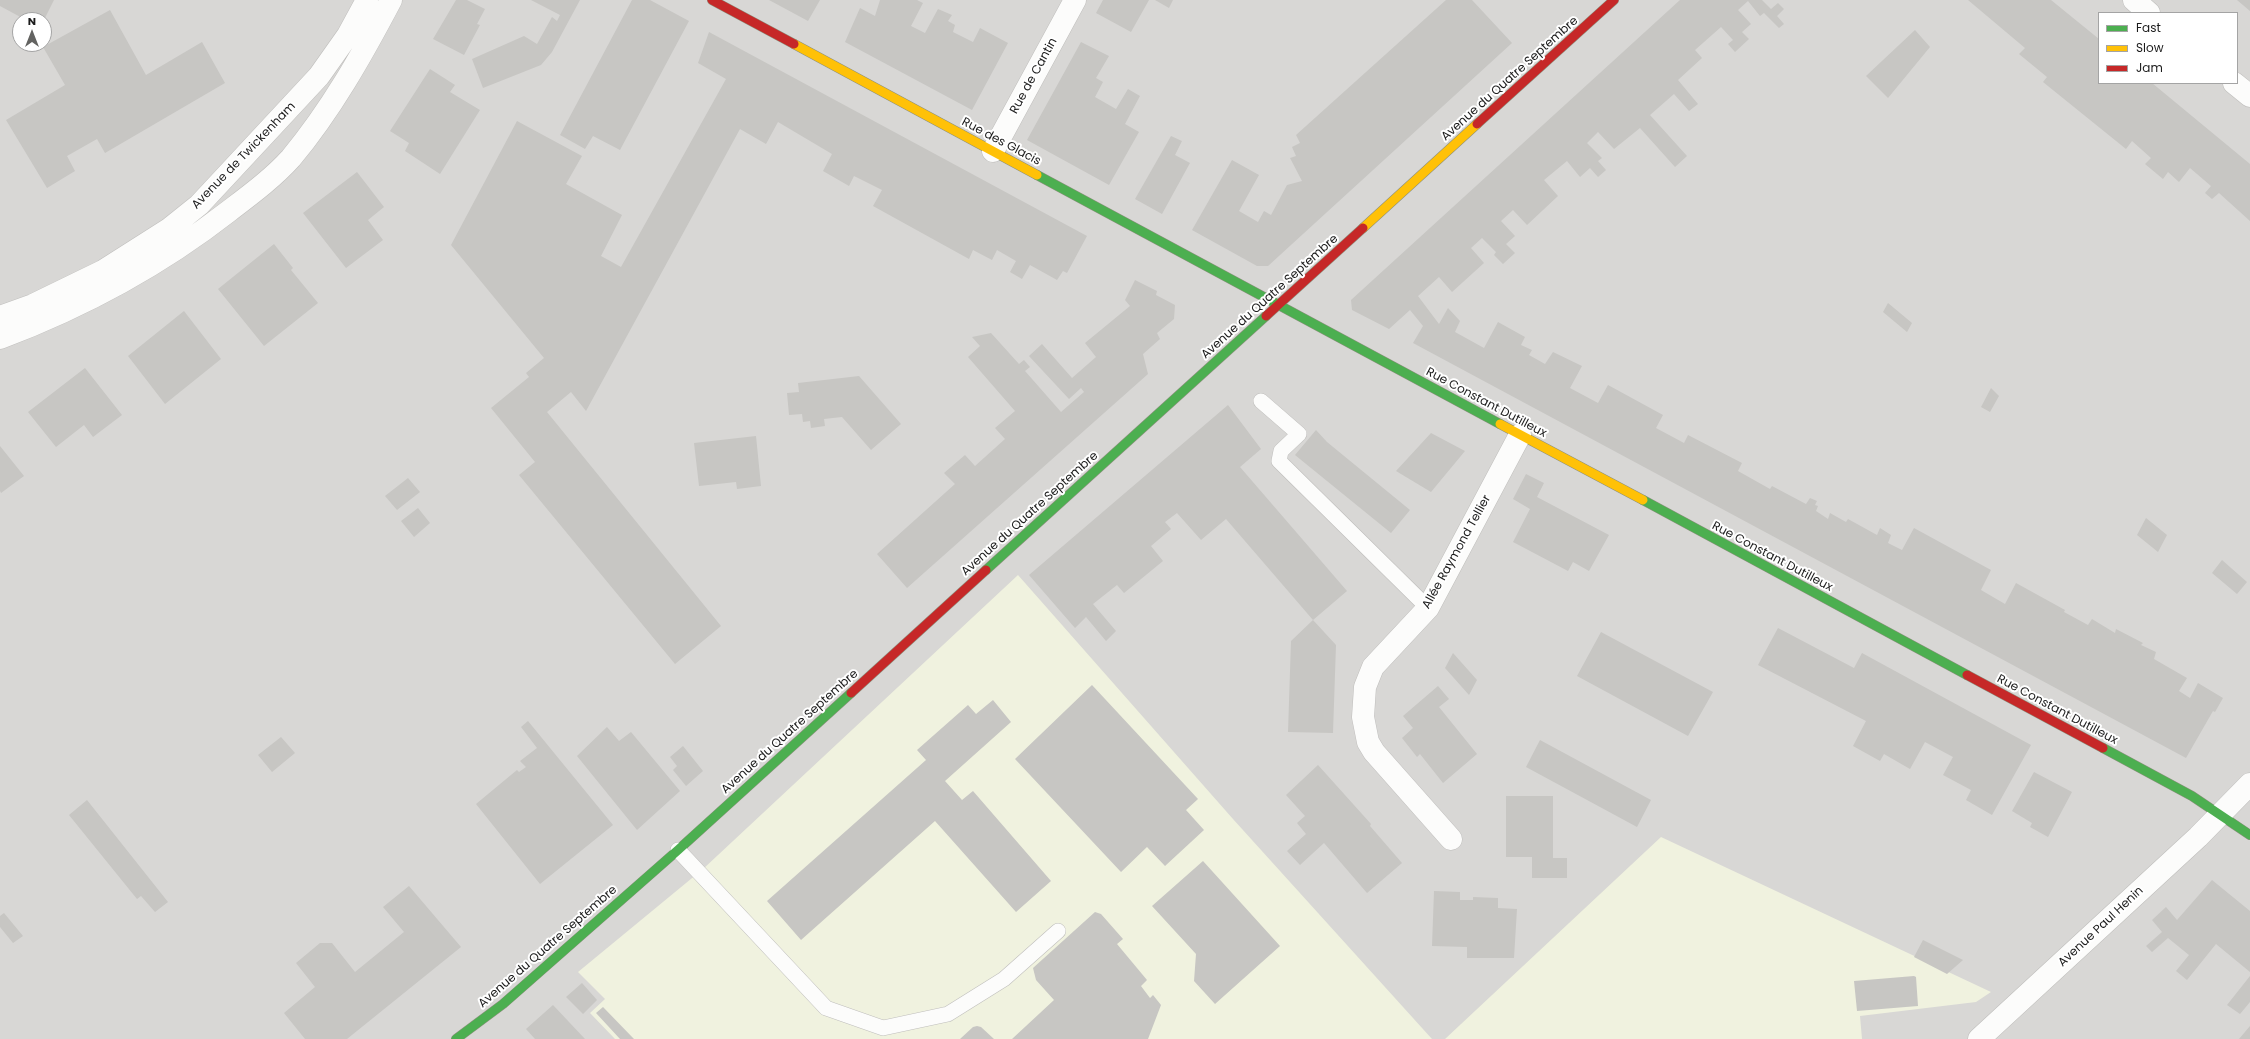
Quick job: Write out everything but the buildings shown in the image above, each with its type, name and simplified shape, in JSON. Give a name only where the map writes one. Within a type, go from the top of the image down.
[{"type":"street","name":"Avenue de Twickenham","points":[[0,317],[39,302],[102,271],[169,229],[199,205],[319,76],[348,35],[367,0]]},
{"type":"street","name":"Avenue de Twickenham","points":[[0,338],[58,314],[130,277],[206,229],[268,179],[290,159],[324,113],[370,41],[391,0]]},
{"type":"street","name":"Rue des Glacis","points":[[712,0],[1279,305]]},
{"type":"street","name":"Rue de Cantin","points":[[993,151],[1075,0]]},
{"type":"street","name":"Avenue du Quatre Septembre","points":[[456,1039],[504,1004],[678,850],[1614,0]]},
{"type":"street","points":[[2134,0],[2149,12]]},
{"type":"street","points":[[2235,84],[2250,96]]},
{"type":"street","name":"Rue Constant Dutilleux","points":[[1279,305],[2178,789],[2222,815],[2250,835]]},
{"type":"street","name":"Allée Raymond Tellier","points":[[1451,839],[1374,752],[1366,736],[1363,717],[1364,687],[1373,667],[1428,608],[1520,435]]},
{"type":"street","name":"Avenue Paul Henin","points":[[1979,1039],[2222,815],[2250,784]]},
{"type":"lane","points":[[1261,401],[1299,434],[1281,451],[1279,461],[1428,608]]},
{"type":"lane","points":[[678,850],[826,1008],[883,1028],[948,1014],[1004,980],[1058,931]]},
{"type":"shaded area","points":[[0,0],[2250,0],[2250,1039],[0,1039]]},
{"type":"shaded area","points":[[1018,575],[1233,819],[1432,1039],[615,1039],[590,1013],[605,999],[578,972],[703,869]]},
{"type":"shaded area","points":[[1661,837],[1991,992],[1976,1002],[1860,1016],[1862,1039],[1445,1039]]},
{"type":"traffic: fast","points":[[1037,175],[1500,424]]},
{"type":"traffic: fast","points":[[986,570],[1266,316]]},
{"type":"traffic: fast","points":[[1643,500],[1967,675]]},
{"type":"traffic: fast","points":[[456,1039],[503,1004],[678,850],[851,693]]},
{"type":"traffic: fast","points":[[2103,748],[2192,796],[2250,835]]},
{"type":"traffic: slow","points":[[794,44],[1037,175]]},
{"type":"traffic: slow","points":[[1363,228],[1477,124]]},
{"type":"traffic: slow","points":[[1500,424],[1643,500]]},
{"type":"traffic: jam","points":[[712,0],[794,44]]},
{"type":"traffic: jam","points":[[1477,124],[1614,0]]},
{"type":"traffic: jam","points":[[1266,316],[1363,228]]},
{"type":"traffic: jam","points":[[851,693],[986,570]]},
{"type":"traffic: jam","points":[[1967,675],[2103,748]]}]
